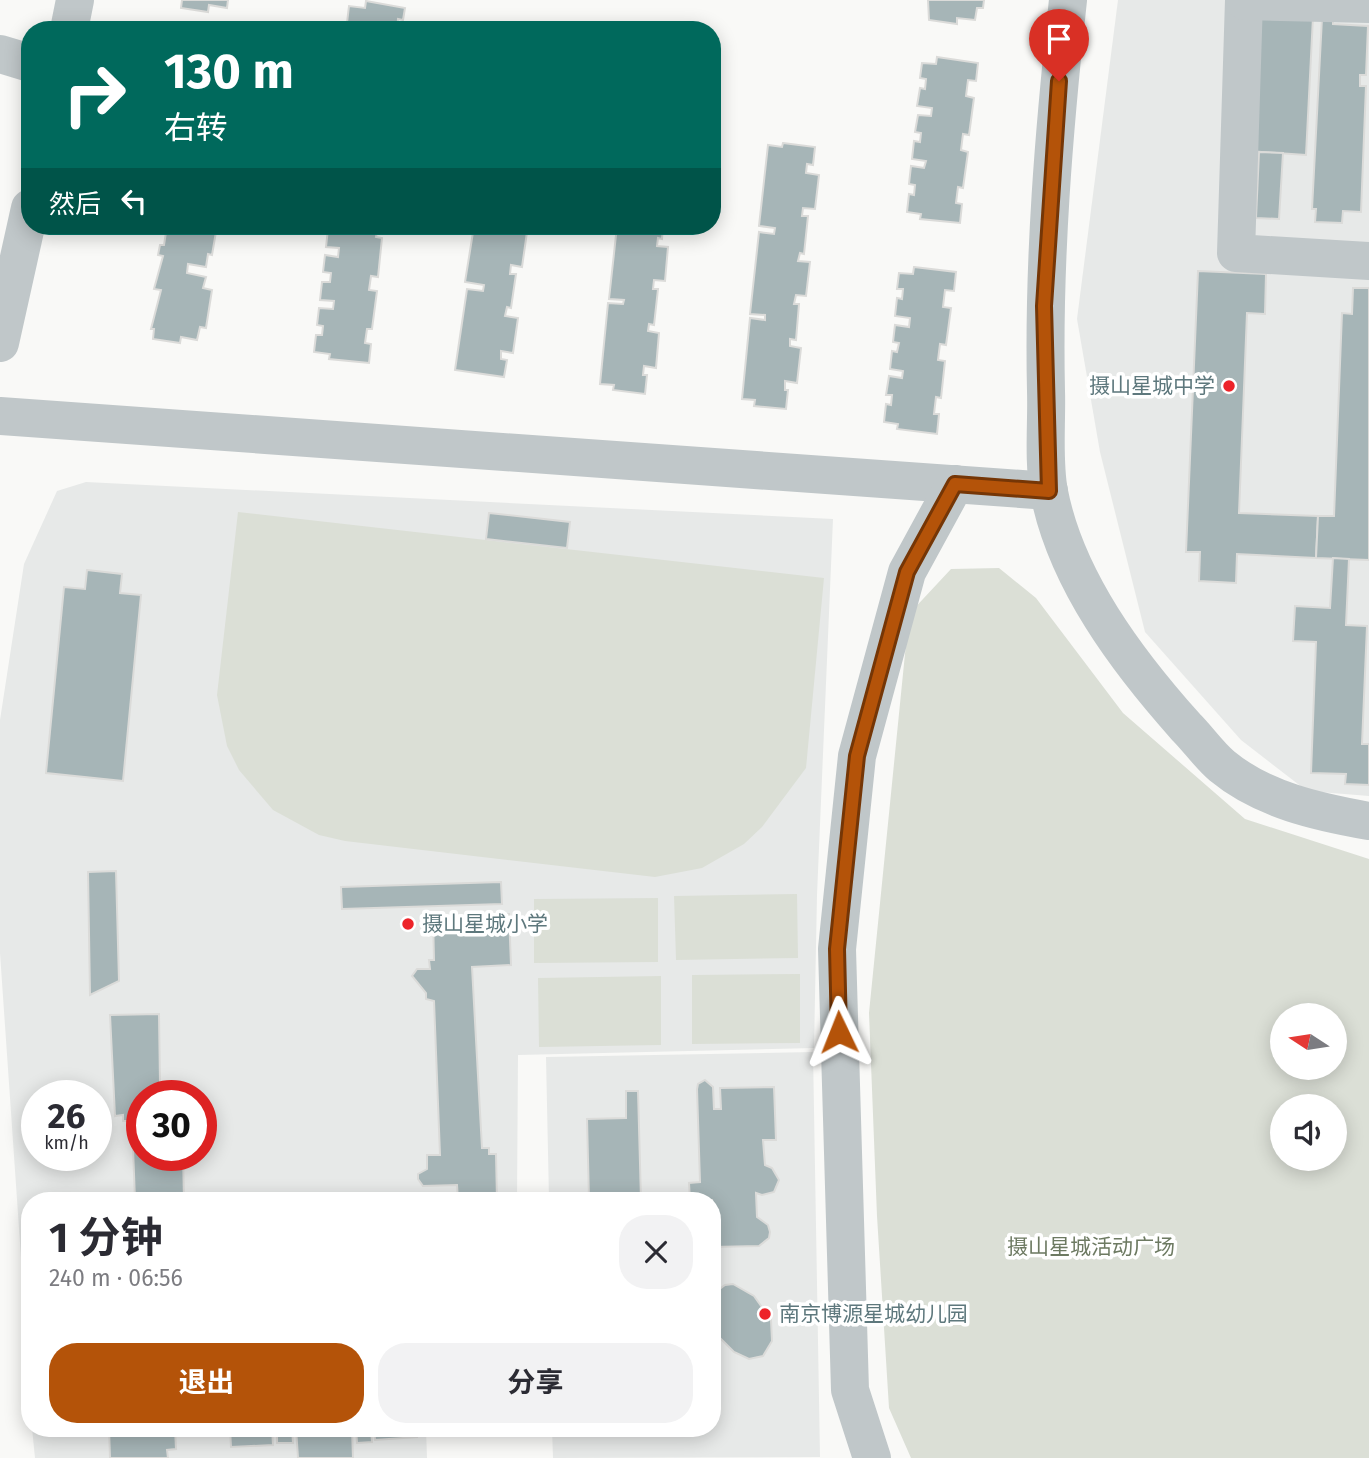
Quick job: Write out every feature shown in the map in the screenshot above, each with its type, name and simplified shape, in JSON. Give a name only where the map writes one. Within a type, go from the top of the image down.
[{"type":"street","points":[[71,21],[75,0]]},
{"type":"street","points":[[1068,0],[1054,135],[1044,306],[1049,491],[1072,561],[1104,620],[1154,692],[1222,766],[1275,798],[1326,813],[1369,821]]},
{"type":"street","points":[[1369,4],[1244,0],[1236,253],[1369,261]]},
{"type":"street","points":[[0,54],[21,60]]},
{"type":"street","points":[[0,343],[24,235]]},
{"type":"street","points":[[0,416],[1049,491]]},
{"type":"street","points":[[872,1458],[849,1390],[837,949],[857,756],[907,572],[955,484]]},
{"type":"shaded area","name":"摄山星城中学","points":[[1118,0],[1369,0],[1369,796],[1307,791],[1241,740],[1145,632],[1100,452],[1077,319]]},
{"type":"shaded area","name":"摄山星城小学","points":[[86,482],[833,519],[817,895],[814,1048],[518,1055],[517,1192],[21,1192],[21,1258],[0,953],[0,720],[24,564],[57,491]]},
{"type":"shaded area","name":"南京博源星城幼儿园","points":[[813,1052],[820,1457],[553,1458],[552,1437],[721,1437],[721,1192],[549,1192],[546,1057]]},
{"type":"shaded area","points":[[33,1437],[426,1437],[427,1458],[35,1458]]},
{"type":"green space","points":[[238,512],[824,578],[806,768],[762,827],[744,844],[702,868],[655,877],[345,841],[319,835],[273,810],[239,770],[227,746],[217,695]]},
{"type":"green space","name":"摄山星城活动广场","points":[[999,568],[1036,598],[1123,713],[1245,819],[1369,859],[1369,1458],[911,1458],[889,1408],[877,1216],[869,1013],[909,614],[951,569]]},
{"type":"green space","points":[[797,894],[798,958],[676,960],[674,896]]},
{"type":"green space","points":[[658,898],[658,962],[534,963],[534,899]]},
{"type":"green space","points":[[800,974],[800,1043],[692,1044],[692,975]]},
{"type":"green space","points":[[661,976],[661,1045],[539,1047],[538,978]]},
{"type":"building","points":[[182,0],[228,0],[227,8],[209,5],[208,12],[181,8]]},
{"type":"building","points":[[928,0],[984,0],[983,8],[977,8],[975,20],[957,18],[957,24],[929,20]]},
{"type":"building","points":[[366,1],[405,8],[403,20],[347,21],[349,6],[365,8]]},
{"type":"building","points":[[1256,14],[1313,17],[1306,155],[1248,151]]},
{"type":"building","points":[[1322,18],[1333,18],[1333,24],[1368,26],[1366,75],[1360,75],[1360,86],[1366,86],[1361,212],[1343,211],[1342,223],[1315,222],[1316,209],[1312,209]]},
{"type":"building","points":[[937,57],[978,63],[976,81],[968,80],[966,96],[974,98],[969,135],[963,134],[961,150],[968,152],[963,188],[958,187],[956,203],[962,204],[960,223],[920,219],[921,214],[907,212],[909,194],[914,195],[915,185],[909,184],[911,166],[924,168],[926,161],[912,159],[914,141],[920,142],[921,133],[915,132],[918,115],[931,116],[932,108],[917,106],[920,88],[925,89],[926,79],[920,78],[922,63],[936,64]]},
{"type":"building","points":[[783,143],[815,147],[813,165],[807,164],[806,173],[819,175],[815,209],[803,208],[802,216],[808,216],[804,254],[800,253],[798,261],[810,262],[806,296],[796,295],[794,304],[799,304],[796,340],[790,339],[790,346],[801,348],[797,383],[785,381],[785,390],[788,390],[786,409],[754,406],[755,400],[742,399],[750,318],[765,320],[765,315],[750,314],[759,232],[774,234],[775,228],[759,226],[768,145],[782,147]]},
{"type":"building","points":[[1259,152],[1283,153],[1279,219],[1256,218]]},
{"type":"building","points":[[166,235],[215,235],[212,255],[208,254],[206,267],[188,264],[187,273],[206,277],[203,288],[212,290],[206,328],[200,327],[197,340],[181,337],[180,343],[153,339],[154,329],[151,329],[161,290],[154,289],[163,256],[158,255],[160,245],[164,245]]},
{"type":"building","points":[[327,235],[376,235],[382,238],[378,277],[371,276],[369,290],[377,291],[372,329],[367,329],[365,343],[371,344],[369,363],[329,359],[330,354],[314,352],[316,335],[322,335],[323,326],[317,325],[319,308],[333,309],[334,301],[320,300],[322,282],[330,282],[331,273],[323,272],[325,255],[338,257],[339,248],[326,247]]},
{"type":"building","points":[[473,235],[527,235],[522,267],[511,265],[510,274],[516,274],[511,308],[507,307],[505,316],[518,318],[513,353],[501,351],[501,359],[507,360],[504,377],[455,370],[467,289],[483,291],[484,285],[465,282]]},
{"type":"building","points":[[616,235],[662,235],[662,239],[658,238],[657,246],[668,247],[665,281],[654,280],[653,289],[658,289],[654,325],[649,324],[648,331],[659,333],[656,368],[644,366],[643,375],[647,375],[645,394],[613,390],[614,385],[600,384],[608,303],[623,304],[624,300],[609,299]]},
{"type":"building","points":[[914,267],[956,272],[954,291],[945,290],[943,307],[951,308],[946,345],[940,344],[938,360],[945,361],[941,398],[936,397],[934,414],[939,414],[937,434],[897,429],[898,424],[884,422],[886,404],[891,405],[892,395],[886,395],[889,376],[902,378],[903,371],[890,369],[892,351],[897,352],[899,343],[893,342],[895,325],[909,327],[910,318],[895,316],[897,298],[902,299],[903,289],[897,289],[899,273],[913,274]]},
{"type":"building","points":[[1198,271],[1266,274],[1265,314],[1247,313],[1239,513],[1318,516],[1316,558],[1237,554],[1236,583],[1199,581],[1200,552],[1186,552]]},
{"type":"building","points":[[1353,288],[1369,288],[1369,560],[1316,558],[1318,516],[1334,516],[1342,313],[1352,314]]},
{"type":"building","points":[[489,513],[570,522],[567,548],[486,539]]},
{"type":"building","points":[[1333,558],[1349,559],[1346,625],[1367,626],[1362,744],[1369,744],[1369,785],[1345,784],[1346,774],[1311,773],[1316,642],[1293,641],[1295,606],[1330,608]]},
{"type":"building","points":[[87,570],[122,574],[120,593],[141,595],[123,781],[46,773],[64,587],[85,589]]},
{"type":"building","points":[[116,871],[119,981],[90,995],[88,872]]},
{"type":"building","points":[[501,882],[502,904],[342,909],[341,887]]},
{"type":"building","points":[[509,914],[511,965],[472,967],[482,1148],[489,1148],[489,1154],[496,1154],[497,1192],[457,1192],[457,1185],[423,1186],[418,1179],[418,1174],[427,1169],[427,1155],[440,1155],[434,1001],[426,999],[426,993],[412,976],[417,969],[430,969],[429,960],[434,960],[433,917]]},
{"type":"building","points":[[159,1014],[160,1080],[126,1080],[126,1121],[123,1121],[123,1115],[115,1116],[110,1015]]},
{"type":"building","points":[[705,1080],[713,1087],[714,1109],[721,1109],[720,1088],[774,1087],[776,1140],[763,1140],[765,1165],[772,1168],[779,1180],[774,1192],[762,1195],[756,1193],[757,1217],[768,1225],[770,1232],[769,1238],[759,1246],[721,1247],[721,1192],[690,1192],[689,1183],[700,1182],[698,1084]]},
{"type":"building","points":[[626,1091],[638,1091],[641,1192],[589,1192],[587,1119],[626,1118]]},
{"type":"building","points":[[134,1171],[183,1171],[184,1192],[135,1192]]},
{"type":"building","points":[[733,1284],[754,1296],[771,1320],[772,1341],[763,1356],[749,1359],[734,1352],[721,1339],[721,1288]]},
{"type":"building","points":[[109,1437],[175,1437],[176,1449],[167,1450],[168,1458],[110,1458]]},
{"type":"building","points":[[230,1437],[273,1437],[273,1445],[231,1447]]},
{"type":"building","points":[[277,1437],[293,1437],[293,1443],[277,1443]]},
{"type":"building","points":[[297,1437],[352,1437],[353,1458],[298,1458]]},
{"type":"building","points":[[357,1437],[372,1437],[372,1442],[357,1443]]},
{"type":"building","points":[[375,1437],[417,1437],[375,1440]]},
{"type":"place","name":"摄山星城中学","points":[[1229,386]]},
{"type":"place","name":"摄山星城小学","points":[[408,924]]},
{"type":"place","name":"南京博源星城幼儿园","points":[[765,1314]]},
{"type":"route","points":[[839,1032],[837,949],[857,756],[907,572],[955,484],[1049,491],[1044,306],[1059,81]]}]
